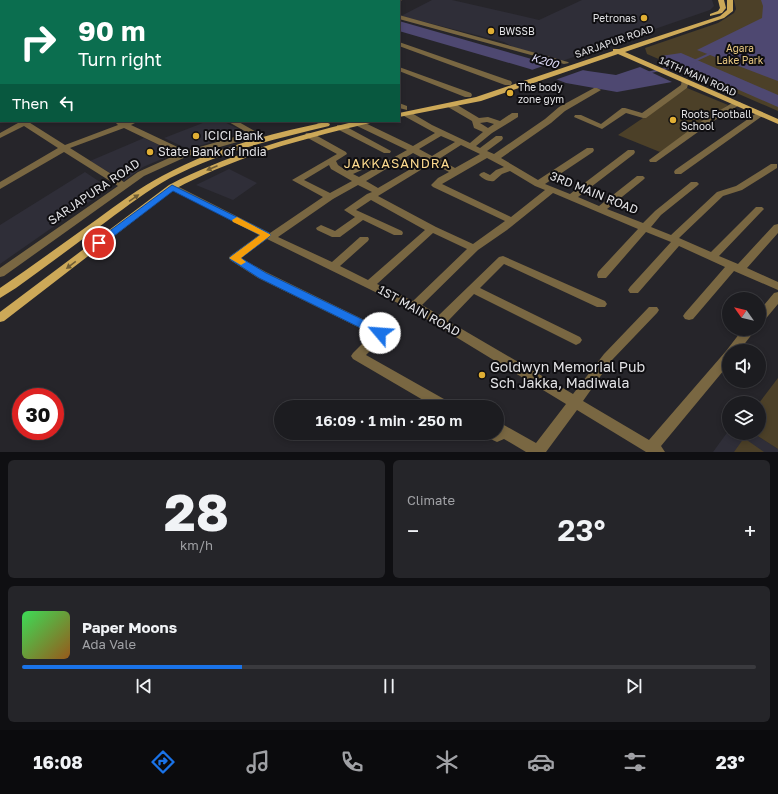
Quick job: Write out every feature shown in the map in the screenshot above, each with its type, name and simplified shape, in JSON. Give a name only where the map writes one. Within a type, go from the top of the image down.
[{"type":"main road","name":"SARJAPUR ROAD","points":[[618,49],[720,12],[723,8],[721,0]]},
{"type":"main road","name":"SARJAPUR ROAD","points":[[402,110],[468,95],[535,73],[567,65],[722,17],[730,11],[730,0]]},
{"type":"main road","name":"14TH MAIN ROAD","points":[[618,49],[651,61],[684,79],[778,122]]},
{"type":"main road","name":"14TH MAIN ROAD","points":[[618,49],[643,63],[778,117]]},
{"type":"main road","name":"SARJAPUR ROAD","points":[[402,110],[451,105],[478,99],[544,76],[567,65]]},
{"type":"main road","points":[[0,294],[114,211],[157,182],[176,172],[207,159],[266,138],[320,123],[340,124],[362,122]]},
{"type":"main road","points":[[0,318],[172,187],[212,168],[275,144],[309,135],[340,124]]},
{"type":"main road","points":[[114,211],[132,218]]},
{"type":"street","points":[[400,17],[567,65]]},
{"type":"street","points":[[400,44],[508,82]]},
{"type":"street","points":[[400,69],[468,95]]},
{"type":"street","points":[[578,117],[602,127],[625,110],[643,116],[684,86],[684,79]]},
{"type":"street","points":[[512,220],[436,186],[441,180],[548,121],[562,109],[597,90]]},
{"type":"street","points":[[653,160],[709,120],[737,104]]},
{"type":"street","points":[[451,105],[478,121],[488,119],[500,124]]},
{"type":"street","name":"3RD MAIN ROAD","points":[[402,110],[440,133],[488,154],[550,190],[675,240],[778,286]]},
{"type":"street","points":[[678,172],[761,114]]},
{"type":"street","points":[[471,146],[489,131],[515,115]]},
{"type":"street","points":[[478,121],[475,122],[477,126],[489,131]]},
{"type":"street","points":[[0,136],[22,122],[124,186]]},
{"type":"street","points":[[233,122],[266,138]]},
{"type":"street","points":[[0,186],[64,148],[119,123],[185,154]]},
{"type":"street","points":[[358,123],[414,149],[456,172]]},
{"type":"street","points":[[340,124],[388,151]]},
{"type":"street","points":[[434,400],[357,356],[380,333],[262,275],[234,258],[330,197],[366,178],[440,133]]},
{"type":"street","name":"SARJAPURA ROAD","points":[[0,273],[124,186],[163,163],[185,154],[255,134]]},
{"type":"street","points":[[309,135],[343,154],[297,180],[330,197]]},
{"type":"street","points":[[488,154],[499,138]]},
{"type":"street","points":[[398,233],[349,210],[461,142]]},
{"type":"street","points":[[538,184],[590,150]]},
{"type":"street","points":[[570,198],[631,152]]},
{"type":"street","points":[[331,160],[334,167],[358,181],[374,194],[432,229],[474,248]]},
{"type":"street","points":[[347,174],[372,162]]},
{"type":"street","points":[[634,290],[675,240],[720,194],[739,188],[774,166]]},
{"type":"street","points":[[484,175],[491,178],[499,172],[510,168]]},
{"type":"street","points":[[600,210],[640,178]]},
{"type":"street","points":[[602,275],[658,213],[694,184]]},
{"type":"street","name":"1ST MAIN ROAD","points":[[172,187],[414,306],[654,450]]},
{"type":"street","points":[[414,306],[474,248],[503,228],[550,190]]},
{"type":"street","points":[[712,257],[759,209]]},
{"type":"street","points":[[321,228],[336,235],[362,216]]},
{"type":"street","points":[[689,316],[736,267],[778,227]]},
{"type":"street","points":[[369,285],[432,229]]},
{"type":"street","points":[[333,267],[364,239]]},
{"type":"street","points":[[440,321],[503,259],[601,304]]},
{"type":"street","points":[[473,289],[576,340]]},
{"type":"street","points":[[766,311],[778,296]]},
{"type":"street","points":[[504,431],[538,452],[608,357],[653,310]]},
{"type":"street","points":[[738,344],[744,336]]},
{"type":"street","points":[[654,450],[722,364]]},
{"type":"shaded area","points":[[432,0],[452,0],[539,20],[582,0],[712,0],[714,6],[710,10],[562,61],[513,47],[504,42],[401,16]]},
{"type":"shaded area","points":[[761,0],[778,0],[778,81],[697,50],[762,18],[763,6]]},
{"type":"shaded area","points":[[400,21],[549,64],[616,75],[640,67],[672,82],[617,92],[566,83],[530,69],[400,31]]},
{"type":"shaded area","points":[[681,53],[778,95],[778,107],[698,72],[692,73],[663,61],[661,56]]},
{"type":"shaded area","points":[[205,122],[224,122],[245,132],[188,149],[164,138]]},
{"type":"shaded area","points":[[144,138],[176,153],[143,167],[124,181],[90,161]]},
{"type":"shaded area","points":[[229,169],[257,183],[233,200],[196,185]]},
{"type":"shaded area","points":[[85,172],[109,188],[0,264],[0,225]]},
{"type":"shaded area","points":[[722,440],[764,440],[778,449],[778,452],[713,452]]},
{"type":"green space","name":"Agara Lake Park","points":[[734,0],[778,0],[778,111],[647,54],[645,48],[718,23],[734,13],[736,9]]},
{"type":"green space","name":"Roots Football School","points":[[687,88],[728,105],[660,152],[618,135]]},
{"type":"green space","points":[[778,378],[778,449],[764,440],[766,440],[766,396],[764,396]]},
{"type":"green space","points":[[743,440],[747,440],[764,452],[734,452]]},
{"type":"pier","points":[[554,62],[586,69],[555,80],[529,71]]},
{"type":"waterway","name":"K200","points":[[692,62],[714,52]]},
{"type":"waterway","name":"K200","points":[[647,73],[680,65]]},
{"type":"slow traffic","points":[[237,220],[266,235],[234,258],[241,262]]},
{"type":"place","name":"Petronas","points":[[644,18]]},
{"type":"place","name":"BWSSB","points":[[491,31]]},
{"type":"place","name":"The body zone gym","points":[[510,93]]},
{"type":"place","name":"Roots Football School","points":[[673,120]]},
{"type":"place","name":"ICICI Bank","points":[[196,136]]},
{"type":"place","name":"State Bank of India","points":[[150,152]]},
{"type":"place","name":"Goldwyn Memorial Pub Sch Jakka, Madiwala","points":[[482,375]]},
{"type":"district","name":"JAKKASANDRA","points":[[397,163]]},
{"type":"route","points":[[99,243],[172,187],[266,235],[234,258],[262,275],[380,333]]}]
